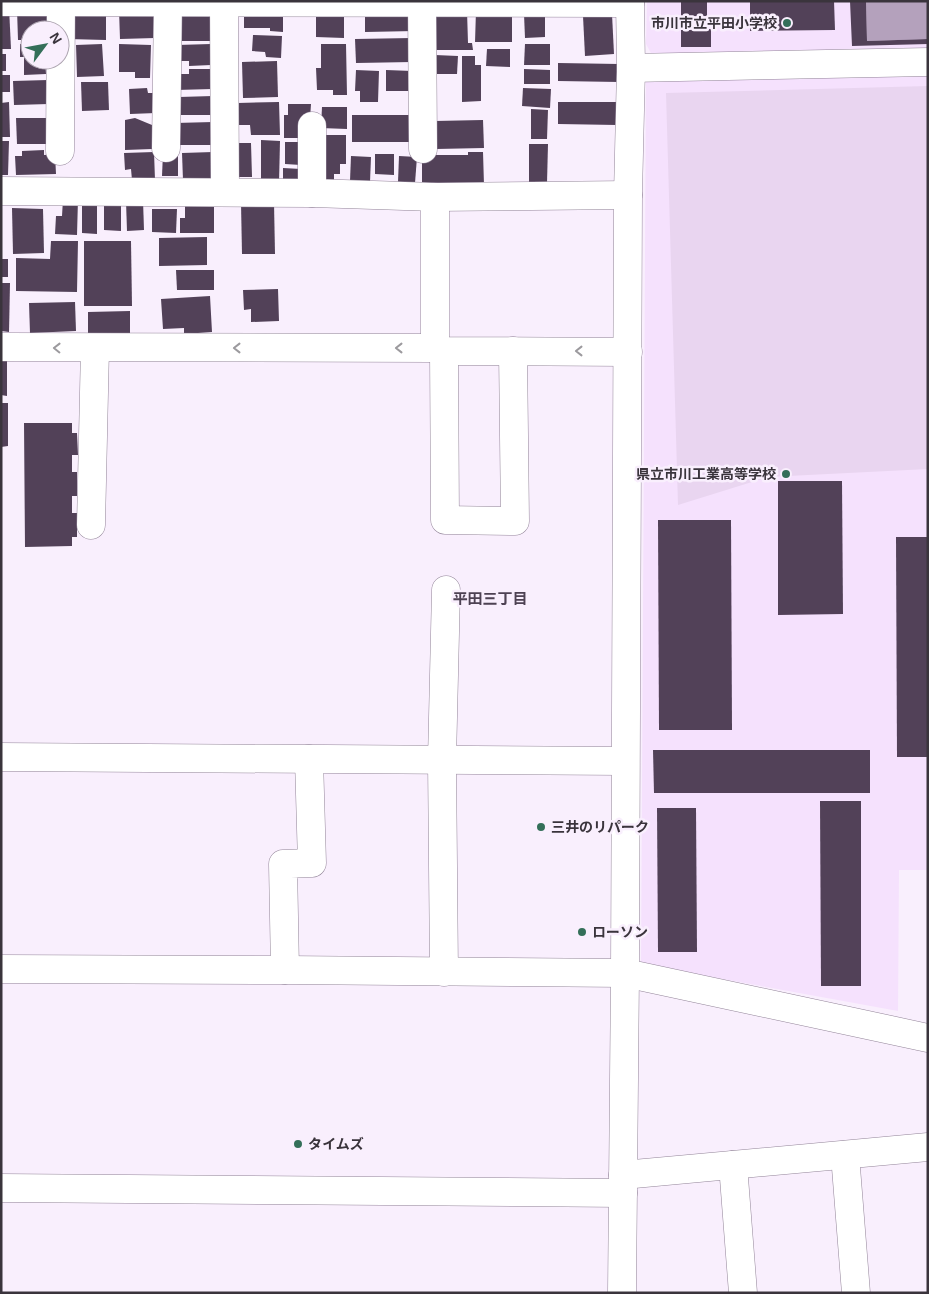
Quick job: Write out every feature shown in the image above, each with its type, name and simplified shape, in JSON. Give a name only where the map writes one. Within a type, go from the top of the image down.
[{"type":"street","points":[[1,2],[630,2],[622,1293]]},
{"type":"street","points":[[49,2],[60,151]]},
{"type":"street","points":[[166,148],[178,2]]},
{"type":"street","points":[[224,192],[237,2]]},
{"type":"street","points":[[422,2],[423,149]]},
{"type":"street","points":[[631,68],[928,62]]},
{"type":"street","points":[[312,126],[312,193]]},
{"type":"street","points":[[1,191],[312,193],[435,197],[628,195]]},
{"type":"street","points":[[435,197],[445,520],[515,521],[513,351]]},
{"type":"street","points":[[1,347],[628,352]]},
{"type":"street","points":[[91,525],[95,348]]},
{"type":"street","points":[[444,972],[442,760],[446,590]]},
{"type":"street","points":[[1,757],[625,761]]},
{"type":"street","points":[[285,970],[283,864],[312,863],[309,759]]},
{"type":"street","points":[[1,969],[625,973],[928,1038]]},
{"type":"street","points":[[1,1188],[623,1184],[733,1165],[928,1148]]},
{"type":"street","points":[[845,1155],[856,1293]]},
{"type":"street","points":[[733,1165],[743,1293]]},
{"type":"shaded area","name":"市川市立平田小学校","points":[[647,1],[928,1],[928,50],[652,55],[646,44]]},
{"type":"shaded area","points":[[866,1],[928,1],[928,39],[867,41]]},
{"type":"shaded area","name":"県立市川工業高等学校","points":[[928,72],[928,870],[899,870],[898,1011],[641,964],[646,78]]},
{"type":"shaded area","points":[[928,86],[928,469],[768,477],[678,505],[666,93]]},
{"type":"building","points":[[681,1],[707,1],[707,16],[681,17]]},
{"type":"building","points":[[750,1],[834,1],[835,30],[750,31]]},
{"type":"building","points":[[850,1],[866,1],[867,41],[928,39],[928,44],[852,46]]},
{"type":"building","points":[[9,7],[11,49],[1,49],[1,8]]},
{"type":"building","points":[[47,8],[47,20],[20,20],[20,40],[18,40],[17,9]]},
{"type":"building","points":[[154,9],[155,38],[120,39],[119,10]]},
{"type":"building","points":[[178,9],[213,9],[213,41],[178,41]]},
{"type":"building","points":[[244,9],[283,10],[283,32],[270,31],[270,28],[244,28]]},
{"type":"building","points":[[316,10],[344,11],[344,38],[316,37]]},
{"type":"building","points":[[415,10],[415,31],[365,32],[365,11]]},
{"type":"building","points":[[435,11],[467,11],[468,43],[472,43],[473,50],[435,50]]},
{"type":"building","points":[[476,11],[512,12],[512,42],[475,42]]},
{"type":"building","points":[[545,13],[545,37],[525,38],[524,14]]},
{"type":"building","points":[[68,14],[106,14],[106,40],[70,39],[70,20],[68,20]]},
{"type":"building","points":[[612,14],[614,54],[585,56],[583,16]]},
{"type":"building","points":[[711,29],[711,47],[681,47],[681,30]]},
{"type":"building","points":[[253,35],[282,36],[281,58],[266,57],[265,52],[252,51]]},
{"type":"building","points":[[412,38],[412,62],[356,63],[355,39]]},
{"type":"building","points":[[102,44],[104,76],[77,77],[76,45]]},
{"type":"building","points":[[119,44],[151,45],[150,78],[135,78],[135,72],[119,72]]},
{"type":"building","points":[[211,44],[211,65],[189,66],[189,61],[177,61],[177,45]]},
{"type":"building","points":[[321,44],[346,44],[347,95],[333,95],[333,90],[317,90],[316,68],[321,68]]},
{"type":"building","points":[[525,44],[550,44],[550,65],[524,65]]},
{"type":"building","points":[[487,49],[510,49],[510,67],[486,66]]},
{"type":"building","points":[[1,54],[6,54],[6,71],[1,71]]},
{"type":"building","points":[[435,55],[458,56],[457,74],[435,74]]},
{"type":"building","points":[[462,56],[475,56],[475,65],[481,65],[481,101],[462,102]]},
{"type":"building","points":[[277,61],[278,97],[243,98],[242,62]]},
{"type":"building","points":[[558,63],[619,64],[619,82],[558,81]]},
{"type":"building","points":[[189,69],[211,69],[212,89],[176,90],[176,74],[189,74]]},
{"type":"building","points":[[524,69],[550,70],[550,84],[524,84]]},
{"type":"building","points":[[24,70],[46,70],[46,74],[24,75]]},
{"type":"building","points":[[356,70],[379,71],[378,102],[360,102],[360,91],[355,91]]},
{"type":"building","points":[[386,70],[412,71],[412,91],[386,91]]},
{"type":"building","points":[[1,75],[10,75],[10,92],[1,92]]},
{"type":"building","points":[[48,80],[49,104],[14,105],[13,81]]},
{"type":"building","points":[[81,82],[108,82],[109,110],[82,111]]},
{"type":"building","points":[[147,88],[148,93],[155,93],[156,113],[130,114],[129,89]]},
{"type":"building","points":[[523,88],[551,89],[550,108],[522,106]]},
{"type":"building","points":[[213,96],[214,115],[179,115],[179,97]]},
{"type":"building","points":[[9,102],[10,137],[1,137],[1,103]]},
{"type":"building","points":[[279,102],[280,135],[251,135],[250,125],[238,125],[238,103]]},
{"type":"building","points":[[558,102],[617,102],[617,125],[558,124]]},
{"type":"building","points":[[288,104],[311,104],[310,119],[302,138],[284,138],[284,115],[288,115]]},
{"type":"building","points":[[322,107],[347,107],[347,129],[321,128]]},
{"type":"building","points":[[531,109],[548,110],[547,139],[531,139]]},
{"type":"building","points":[[352,115],[412,115],[413,142],[352,142]]},
{"type":"building","points":[[16,118],[46,118],[46,144],[17,144]]},
{"type":"building","points":[[135,118],[152,125],[152,149],[125,150],[125,120]]},
{"type":"building","points":[[483,120],[484,148],[436,149],[435,121]]},
{"type":"building","points":[[213,122],[213,145],[175,145],[175,123]]},
{"type":"building","points":[[321,135],[346,135],[346,164],[340,164],[340,174],[334,174],[334,181],[321,181]]},
{"type":"building","points":[[261,140],[280,141],[279,183],[261,183]]},
{"type":"building","points":[[1,141],[9,141],[8,175],[1,175]]},
{"type":"building","points":[[285,142],[301,142],[301,165],[285,164]]},
{"type":"building","points":[[233,143],[251,143],[252,177],[233,177]]},
{"type":"building","points":[[529,144],[548,144],[547,183],[529,183]]},
{"type":"building","points":[[44,150],[44,155],[55,154],[56,174],[16,175],[15,156],[22,156],[22,151]]},
{"type":"building","points":[[154,152],[155,180],[132,180],[131,169],[125,170],[124,153]]},
{"type":"building","points":[[213,152],[214,180],[183,180],[182,153]]},
{"type":"building","points":[[468,152],[483,152],[484,185],[422,185],[422,155],[468,155]]},
{"type":"building","points":[[163,153],[178,154],[178,176],[162,176]]},
{"type":"building","points":[[375,154],[394,154],[394,175],[375,174]]},
{"type":"building","points":[[351,156],[371,157],[370,182],[350,181]]},
{"type":"building","points":[[399,156],[417,157],[415,183],[398,182]]},
{"type":"building","points":[[283,168],[301,169],[301,184],[283,183]]},
{"type":"building","points":[[63,199],[78,199],[77,235],[55,234],[56,216],[62,216]]},
{"type":"building","points":[[143,200],[144,230],[127,231],[126,201]]},
{"type":"building","points":[[185,200],[214,200],[214,233],[180,233],[180,218],[185,218]]},
{"type":"building","points":[[82,201],[97,201],[97,234],[82,233]]},
{"type":"building","points":[[104,201],[121,202],[121,231],[104,230]]},
{"type":"building","points":[[241,203],[274,203],[275,254],[242,254]]},
{"type":"building","points":[[12,208],[43,209],[44,253],[13,254]]},
{"type":"building","points":[[152,209],[177,209],[176,233],[152,232]]},
{"type":"building","points":[[207,237],[207,265],[159,266],[159,238]]},
{"type":"building","points":[[51,241],[78,241],[77,292],[16,291],[16,258],[50,259]]},
{"type":"building","points":[[84,241],[131,241],[132,306],[84,306]]},
{"type":"building","points":[[1,259],[8,259],[8,277],[1,277]]},
{"type":"building","points":[[176,270],[214,270],[214,290],[177,290]]},
{"type":"building","points":[[1,283],[10,283],[9,332],[1,331]]},
{"type":"building","points":[[278,289],[279,321],[251,322],[251,309],[244,310],[243,290]]},
{"type":"building","points":[[210,296],[212,332],[184,334],[184,328],[163,329],[161,299]]},
{"type":"building","points":[[75,302],[76,331],[30,333],[29,303]]},
{"type":"building","points":[[130,311],[130,335],[88,336],[88,312]]},
{"type":"building","points":[[1,358],[7,358],[7,396],[1,395]]},
{"type":"building","points":[[1,403],[8,403],[8,446],[1,447]]},
{"type":"building","points":[[24,423],[72,423],[72,433],[77,433],[78,455],[72,455],[72,472],[77,472],[77,496],[72,496],[72,513],[77,513],[77,537],[72,537],[72,546],[25,547]]},
{"type":"building","points":[[778,481],[842,481],[843,614],[778,615]]},
{"type":"building","points":[[658,520],[731,520],[732,730],[659,730]]},
{"type":"building","points":[[896,537],[928,537],[928,757],[897,757]]},
{"type":"building","points":[[653,750],[870,750],[870,793],[654,793]]},
{"type":"building","points":[[820,801],[861,801],[861,986],[821,986]]},
{"type":"building","points":[[657,808],[696,808],[697,952],[658,952]]},
{"type":"place","name":"市川市立平田小学校","points":[[787,23]]},
{"type":"place","name":"県立市川工業高等学校","points":[[786,474]]},
{"type":"place","name":"三井のリパーク","points":[[541,827]]},
{"type":"place","name":"ローソン","points":[[582,932]]},
{"type":"place","name":"タイムズ","points":[[298,1144]]},
{"type":"district","name":"平田三丁目","points":[[490,599]]}]
